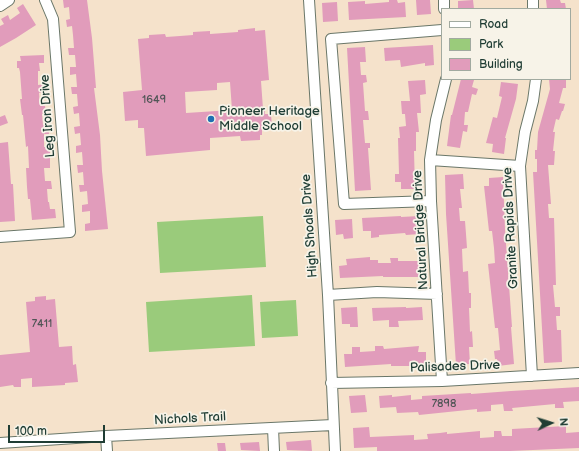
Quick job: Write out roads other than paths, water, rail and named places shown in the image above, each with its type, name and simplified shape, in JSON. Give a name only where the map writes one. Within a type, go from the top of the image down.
[{"type":"street","points":[[0,6],[8,0]]},
{"type":"street","name":"Leg Iron Drive","points":[[0,237],[70,232],[53,19],[45,0]]},
{"type":"street","name":"High Shoals Drive","points":[[309,0],[328,295],[335,451]]},
{"type":"street","points":[[431,201],[344,204],[331,39],[441,30]]},
{"type":"street","name":"Natural Bridge Drive","points":[[442,381],[431,201],[430,160],[436,120],[446,80]]},
{"type":"street","name":"Granite Rapids Drive","points":[[532,376],[520,166],[525,132],[533,100],[536,80]]},
{"type":"street","points":[[430,160],[520,166]]},
{"type":"street","points":[[328,295],[377,292],[437,294]]},
{"type":"street","name":"Palisades Drive","points":[[331,383],[442,381],[579,373]]},
{"type":"street","name":"Nichols Trail","points":[[0,443],[18,447],[106,436],[333,425]]},
{"type":"street","points":[[272,428],[274,451]]},
{"type":"street","points":[[106,436],[107,451]]},
{"type":"place","name":"Pioneer Heritage Middle School","points":[[211,119]]}]
